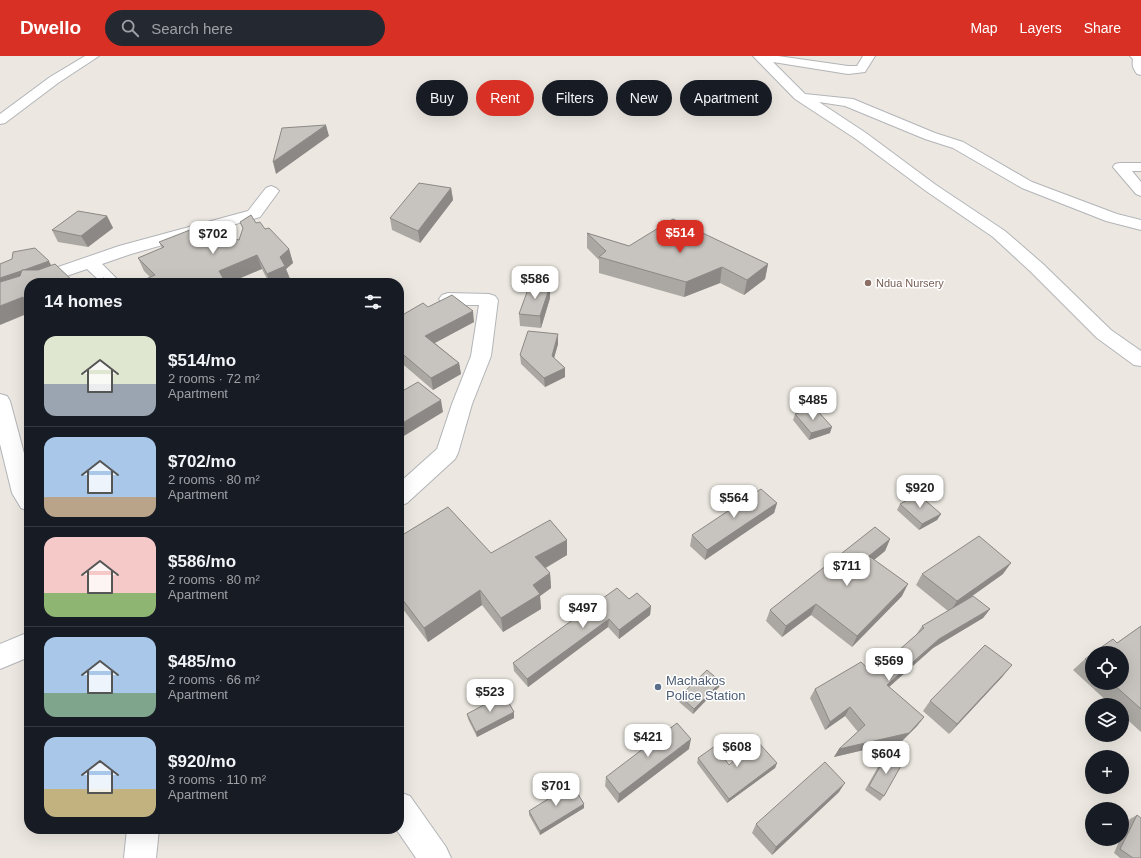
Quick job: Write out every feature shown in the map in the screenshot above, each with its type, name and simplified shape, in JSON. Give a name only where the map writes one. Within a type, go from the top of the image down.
[{"type":"street","points":[[0,120],[54,80],[93,56]]},
{"type":"street","points":[[760,56],[848,70],[861,70],[869,56]]},
{"type":"street","points":[[760,56],[800,96],[861,136],[931,188],[999,234],[1037,268],[1104,334],[1141,360]]},
{"type":"street","points":[[1136,56],[1139,58],[1138,66],[1141,71]]},
{"type":"street","points":[[800,96],[848,102],[930,136],[958,145],[1027,184],[1112,218],[1141,225]]},
{"type":"street","points":[[1141,168],[1120,167],[1141,191]]},
{"type":"street","points":[[44,278],[125,250],[254,214],[271,191]]},
{"type":"street","points":[[90,262],[107,278]]},
{"type":"street","points":[[0,293],[24,285]]},
{"type":"street","points":[[404,492],[447,453],[462,404],[481,356],[489,300],[448,299]]},
{"type":"street","points":[[0,401],[24,495]]},
{"type":"street","points":[[0,657],[24,646]]},
{"type":"street","points":[[404,814],[435,858]]},
{"type":"street","points":[[140,858],[142,834]]},
{"type":"building","points":[[326,125],[273,162],[282,128]]},
{"type":"building","points":[[419,183],[451,188],[418,231],[390,218]]},
{"type":"building","points":[[78,211],[107,216],[81,236],[52,230]]},
{"type":"building","points":[[251,215],[256,223],[260,222],[265,229],[269,228],[289,249],[280,257],[285,266],[267,274],[257,255],[219,271],[223,278],[148,278],[155,275],[138,258],[164,247],[159,242],[190,230],[239,240],[243,228],[240,222]]},
{"type":"building","points":[[673,219],[768,264],[747,280],[722,267],[686,282],[599,257],[606,251],[587,233],[629,246]]},
{"type":"building","points":[[35,248],[49,261],[0,278],[0,264],[12,259],[13,252]]},
{"type":"building","points":[[55,264],[70,278],[24,278],[24,298],[23,297],[0,306],[0,282],[20,276],[22,270],[38,270]]},
{"type":"building","points":[[530,284],[550,286],[540,316],[519,314]]},
{"type":"building","points":[[452,295],[473,311],[425,336],[459,363],[431,378],[404,355],[404,314],[423,303],[428,307]]},
{"type":"building","points":[[528,331],[558,334],[552,356],[565,368],[544,378],[520,355]]},
{"type":"building","points":[[418,382],[441,400],[404,422],[404,390]]},
{"type":"building","points":[[815,408],[832,427],[811,433],[795,414]]},
{"type":"building","points":[[761,489],[777,503],[707,550],[692,535]]},
{"type":"building","points":[[918,494],[941,514],[922,524],[900,504]]},
{"type":"building","points":[[448,507],[491,553],[550,520],[567,540],[535,557],[550,573],[533,585],[540,594],[501,618],[480,590],[424,628],[404,602],[404,534]]},
{"type":"building","points":[[875,527],[890,539],[869,556],[908,584],[857,636],[816,604],[786,626],[770,610]]},
{"type":"building","points":[[979,536],[1011,563],[957,601],[922,574]]},
{"type":"building","points":[[617,588],[629,599],[637,593],[651,606],[619,630],[609,619],[527,679],[513,663]]},
{"type":"building","points":[[973,596],[990,609],[939,639],[887,685],[924,717],[909,733],[839,749],[865,725],[850,707],[830,722],[815,689],[861,662],[873,673],[924,628],[922,626]]},
{"type":"building","points":[[1141,626],[1141,709],[1120,690],[1129,690],[1129,646],[1103,646],[1113,639],[1117,643]]},
{"type":"building","points":[[985,645],[1012,665],[957,724],[930,701]]},
{"type":"building","points":[[707,670],[721,682],[694,709],[680,696]]},
{"type":"building","points":[[504,694],[514,712],[476,732],[467,714]]},
{"type":"building","points":[[677,723],[691,739],[619,794],[606,777]]},
{"type":"building","points":[[757,741],[777,763],[729,799],[698,758],[715,746],[729,765]]},
{"type":"building","points":[[887,754],[902,764],[884,796],[869,786]]},
{"type":"building","points":[[825,762],[845,783],[776,847],[756,824]]},
{"type":"building","points":[[572,784],[584,804],[540,831],[529,811]]},
{"type":"building","points":[[1137,815],[1141,818],[1141,858],[1133,858],[1120,849],[1122,846],[1129,846],[1129,831]]},
{"type":"place","name":"Ndua Nursery","points":[[868,283]]},
{"type":"place","name":"Machakos Police Station","points":[[658,687]]}]
